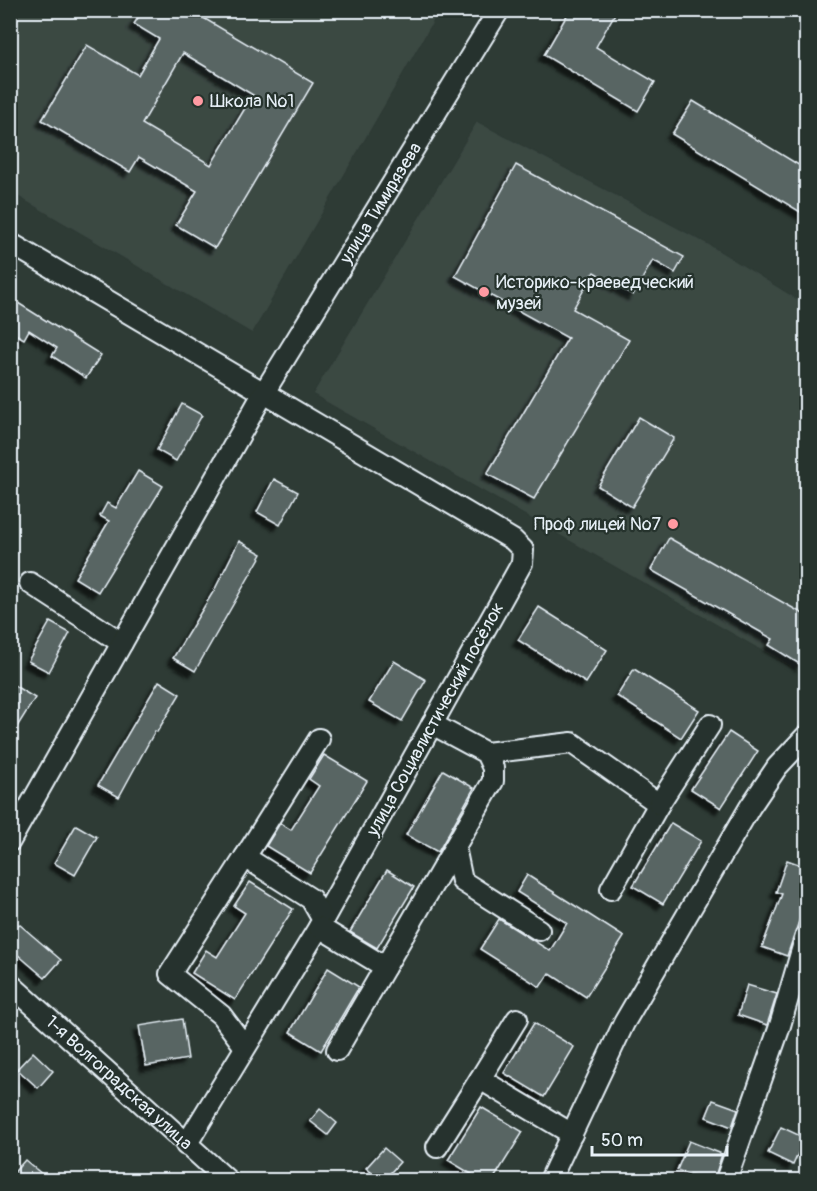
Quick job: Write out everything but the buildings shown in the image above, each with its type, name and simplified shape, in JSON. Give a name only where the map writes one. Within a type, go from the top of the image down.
[{"type":"street","name":"улица Тимирязева","points":[[263,394],[499,10]]},
{"type":"street","name":"улица Социалистический посёлок","points":[[10,243],[513,540],[523,550],[522,562],[321,923],[186,1144]]},
{"type":"street","points":[[10,841],[263,394]]},
{"type":"street","points":[[30,583],[122,643]]},
{"type":"street","points":[[337,1050],[493,781],[494,768],[486,753],[432,724]]},
{"type":"street","points":[[611,889],[659,804],[710,725]]},
{"type":"street","points":[[550,1180],[624,1023],[750,807],[777,767],[807,736]]},
{"type":"street","points":[[246,1047],[222,1016],[170,974],[246,857],[319,738]]},
{"type":"street","points":[[486,753],[572,743],[659,804]]},
{"type":"street","points":[[455,847],[462,880],[539,930]]},
{"type":"street","points":[[246,857],[311,899],[321,923],[385,968]]},
{"type":"street","points":[[726,1180],[779,1029],[807,936]]},
{"type":"street","name":"1-я Волгоградская улица","points":[[10,984],[227,1180]]},
{"type":"street","points":[[437,1147],[517,1019]]},
{"type":"street","points":[[480,1079],[572,1134]]},
{"type":"shaded area","name":"Школа №1","points":[[11,11],[439,11],[252,333],[11,192]]},
{"type":"shaded area","name":"Проф лицей №7","points":[[477,122],[709,245],[806,305],[806,670],[804,674],[313,394]]},
{"type":"place","name":"Школа №1","points":[[198,101]]},
{"type":"place","name":"Историко-краеведческий музей","points":[[484,292]]},
{"type":"place","name":"Проф лицей №7","points":[[673,524]]}]
